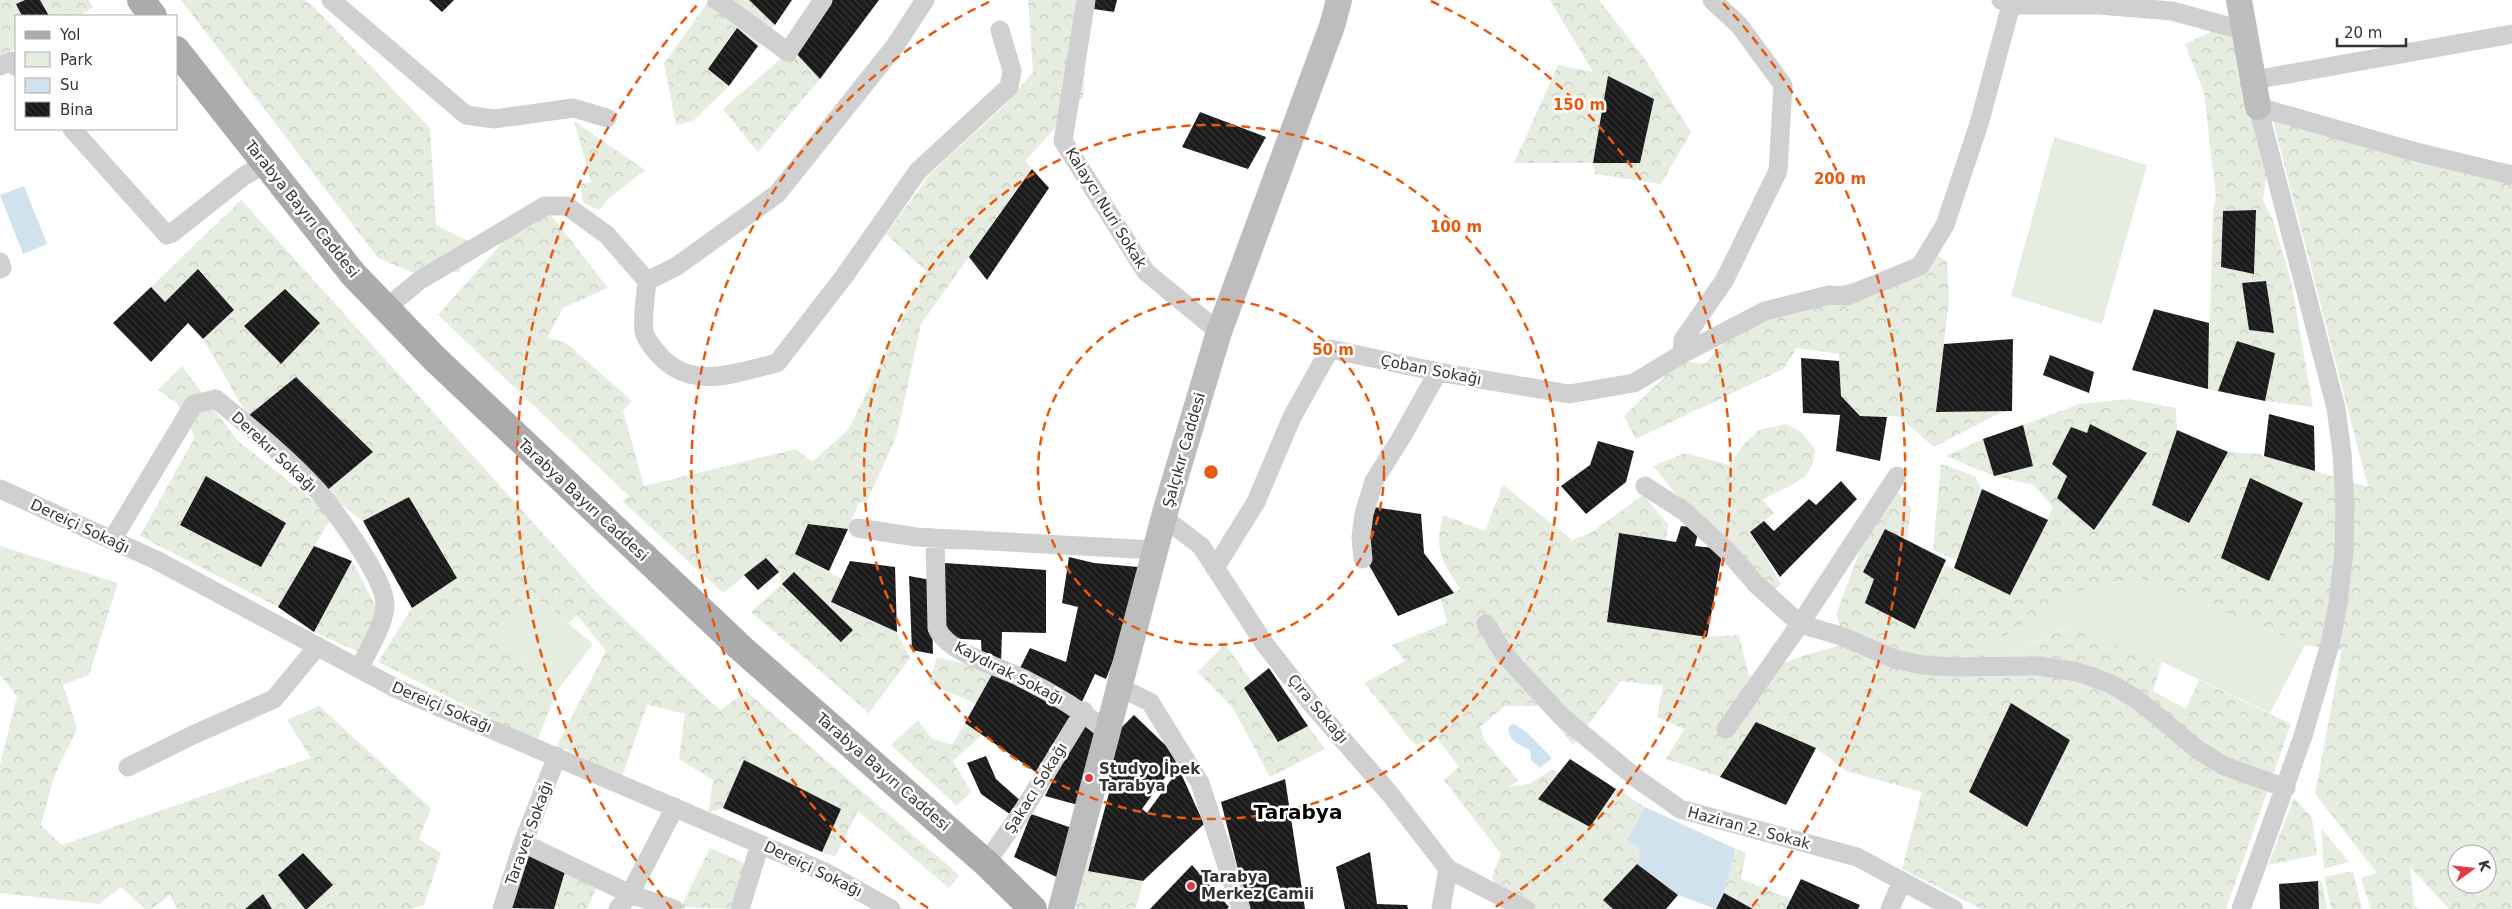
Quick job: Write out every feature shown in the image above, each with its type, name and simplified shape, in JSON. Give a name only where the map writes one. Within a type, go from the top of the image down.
[{"type":"main road","points":[[141,0],[151,15]]},
{"type":"main road","name":"Şalçıkır Caddesi","points":[[1061,909],[1121,688],[1164,518],[1219,332],[1332,26],[1339,0]]},
{"type":"main road","points":[[2239,0],[2258,107]]},
{"type":"main road","name":"Tarabya Bayırı Caddesi","points":[[178,53],[264,164],[353,274],[385,309],[527,447],[709,618],[986,863],[1033,909]]},
{"type":"street","points":[[331,0],[466,115],[494,119],[573,108],[607,118]]},
{"type":"street","points":[[717,0],[788,52],[823,0]]},
{"type":"street","points":[[647,281],[677,266],[777,194],[895,46],[925,0]]},
{"type":"street","name":"Kalaycı Nuri Sokak","points":[[1086,0],[1063,140],[1146,272],[1219,332]]},
{"type":"street","points":[[1682,354],[1683,340],[1724,281],[1778,171],[1783,85],[1739,25],[1712,0]]},
{"type":"street","points":[[2006,2],[2098,2],[2172,11],[2245,31]]},
{"type":"street","name":"Çoban Sokağı","points":[[1215,568],[1256,502],[1292,417],[1330,349],[1438,372],[1569,394],[1634,384],[1682,354],[1765,311],[1829,295],[1846,296],[1920,266],[1945,225],[1979,124],[2006,2]]},
{"type":"street","points":[[385,309],[420,280],[545,206],[568,206],[607,235],[647,281],[644,331],[653,348],[668,364],[684,373],[700,378],[777,363],[843,278],[918,171],[1009,86],[1012,71],[1000,30]]},
{"type":"street","points":[[2254,80],[2512,34]]},
{"type":"street","points":[[0,66],[12,61],[15,66]]},
{"type":"street","points":[[2258,107],[2412,151],[2512,174]]},
{"type":"street","points":[[2242,909],[2286,788],[2330,644],[2338,604],[2344,551],[2345,506],[2342,454],[2336,408],[2258,107]]},
{"type":"street","points":[[73,130],[167,235],[244,176],[264,164]]},
{"type":"street","points":[[0,262],[2,268],[0,269]]},
{"type":"street","points":[[1363,560],[1361,537],[1364,514],[1374,481],[1401,438],[1438,372]]},
{"type":"street","name":"Derekır Sokağı","points":[[112,540],[194,404],[216,399],[245,423],[318,492],[368,560],[382,590],[385,604],[383,615],[359,669]]},
{"type":"street","points":[[1726,729],[1800,624],[1897,476]]},
{"type":"street","points":[[1645,486],[1685,512],[1728,552],[1757,585],[1800,624],[1841,636],[1895,659],[1922,665],[1953,667],[2039,666],[2078,672],[2111,684],[2138,700],[2197,749],[2224,766],[2286,788]]},
{"type":"street","name":"Dereiçi Sokağı","points":[[0,489],[156,560],[396,689],[557,756],[825,872],[891,909]]},
{"type":"street","name":"Çıra Sokağı","points":[[1164,518],[1201,546],[1264,642],[1310,702],[1390,794],[1448,869]]},
{"type":"street","points":[[858,528],[935,538],[1156,550]]},
{"type":"street","name":"Kaydırak Sokağı","points":[[935,538],[937,628],[941,638],[984,663],[1023,678],[1084,711],[1108,732]]},
{"type":"street","name":"Haziran 2. Sokak","points":[[1486,624],[1504,654],[1561,716],[1636,778],[1680,809],[1857,857],[1954,909]]},
{"type":"street","points":[[128,767],[193,734],[274,698],[318,647]]},
{"type":"street","points":[[1121,688],[1150,702],[1200,783],[1241,909]]},
{"type":"street","name":"Şakacı Sokağı","points":[[986,863],[1024,809],[1084,711]]},
{"type":"street","name":"Taravet Sokağı","points":[[502,909],[523,843],[557,756]]},
{"type":"street","points":[[618,909],[630,894],[675,807]]},
{"type":"street","points":[[523,843],[630,894],[674,909]]},
{"type":"street","points":[[740,909],[760,844]]},
{"type":"street","points":[[1441,909],[1448,869],[1525,909]]},
{"type":"street","points":[[1890,909],[1902,881]]},
{"type":"green space","points":[[0,0],[25,0],[16,4],[22,15],[15,15],[15,48],[0,56]]},
{"type":"green space","points":[[40,0],[88,0],[93,7],[81,15],[48,15]]},
{"type":"green space","points":[[181,0],[305,0],[312,5],[430,128],[436,225],[470,242],[459,272],[414,273],[378,258]]},
{"type":"green space","points":[[709,0],[749,0],[775,25],[758,46],[736,28],[708,69],[729,86],[693,121],[676,125],[664,64]]},
{"type":"green space","points":[[1028,0],[1090,0],[1083,97],[1025,161],[1032,169],[921,324],[897,435],[866,503],[859,502],[848,529],[808,524],[795,554],[842,579],[831,603],[897,632],[910,658],[869,713],[751,612],[782,584],[779,572],[766,558],[723,593],[622,501],[629,496],[438,315],[510,234],[527,221],[551,215],[608,288],[563,308],[547,338],[565,342],[632,401],[623,411],[644,486],[796,449],[812,462],[848,430],[926,271],[886,234],[931,173],[1005,105],[1033,72]],"holes":[[[794,572],[853,630],[842,642],[783,584]]]},
{"type":"green space","points":[[1550,0],[1599,0],[1644,58],[1691,132],[1661,184],[1595,174],[1593,163],[1514,163],[1558,65],[1593,72]],"holes":[[[1608,76],[1654,99],[1640,163],[1594,163]]]},
{"type":"green space","points":[[2230,23],[2270,151],[2263,200],[2273,221],[2291,280],[2313,407],[2265,401],[2275,353],[2238,341],[2218,391],[2208,389],[2213,213],[2216,197],[2204,93],[2185,44]],"holes":[[[2256,210],[2254,274],[2221,267],[2223,211]],[[2266,281],[2274,333],[2249,330],[2242,284]]]},
{"type":"green space","points":[[792,49],[820,79],[758,152],[723,109]]},
{"type":"green space","points":[[2272,117],[2512,182],[2512,909],[2449,909],[2410,867],[2414,905],[2419,909],[2371,909],[2361,878],[2377,873],[2315,794],[2342,650],[2305,645],[2138,577],[2079,591],[1980,651],[1996,662],[2068,627],[2162,662],[2153,691],[2186,709],[2199,680],[2291,724],[2226,909],[1981,909],[1902,869],[1922,792],[1846,771],[1816,748],[1756,722],[1720,777],[1666,759],[1684,729],[1657,717],[1663,686],[1621,681],[1573,745],[1541,706],[1505,706],[1480,727],[1485,741],[1518,780],[1509,787],[1531,783],[1551,770],[1616,789],[1645,807],[1627,838],[1641,850],[1637,864],[1603,900],[1613,909],[1520,909],[1501,895],[1492,877],[1501,854],[1444,780],[1459,767],[1437,738],[1415,745],[1364,683],[1405,661],[1392,645],[1447,623],[1441,599],[1460,589],[1444,562],[1439,546],[1443,515],[1485,531],[1503,485],[1571,539],[1570,541],[1592,532],[1643,495],[1668,524],[1666,540],[1607,622],[1707,637],[1739,635],[1749,676],[1802,656],[1847,643],[1836,615],[1886,479],[1911,507],[1907,540],[1885,529],[1863,572],[1874,579],[1865,603],[1915,629],[1945,565],[2010,594],[2053,507],[2034,485],[1994,476],[1946,456],[1983,439],[1994,475],[2033,466],[2023,425],[2079,404],[2129,399],[2176,408],[2177,430],[2152,505],[2189,523],[2228,452],[2258,454],[2368,487]],"holes":[[[2090,424],[2147,453],[2094,530],[2057,498],[2067,476],[2052,464],[2071,428],[2087,433]],[[2011,703],[2070,740],[2027,826],[1969,792]]]},
{"type":"green space","points":[[574,121],[645,170],[608,199],[599,210],[583,203],[580,184],[591,182]]},
{"type":"green space","points":[[2054,137],[2147,165],[2102,324],[2011,296]]},
{"type":"green space","points":[[241,200],[598,594],[709,700],[721,710],[746,691],[959,875],[949,888],[858,811],[835,857],[822,852],[744,760],[723,808],[708,813],[713,780],[679,759],[685,714],[647,705],[622,777],[557,745],[606,651],[577,615],[568,623],[531,593],[495,633],[557,691],[537,741],[378,662],[412,608],[457,578],[409,497],[363,521],[325,492],[373,452],[296,377],[248,416],[203,339],[234,310],[199,269],[165,302],[151,287]],"holes":[[[285,289],[320,323],[281,364],[244,326]]]},
{"type":"green space","points":[[1929,251],[1947,261],[1949,300],[1936,412],[2004,411],[1934,447],[1898,416],[1860,416],[1841,396],[1839,354],[1797,348],[1783,369],[1636,439],[1624,416],[1681,361],[1705,364],[1745,318],[1905,265]]},
{"type":"green space","points":[[182,366],[238,441],[332,516],[278,607],[140,536],[195,437],[177,403],[158,390]],"holes":[[[207,476],[286,523],[260,567],[180,525]]]},
{"type":"green space","points":[[1786,424],[1800,431],[1815,449],[1814,459],[1806,475],[1763,500],[1774,513],[1750,532],[1781,584],[1764,600],[1653,466],[1685,453],[1730,465],[1743,445],[1759,430]]},
{"type":"green space","points":[[1941,464],[1975,476],[1982,489],[1956,560],[1933,550]]},
{"type":"green space","points":[[0,546],[118,583],[89,675],[63,685],[77,729],[54,777],[41,825],[62,845],[311,758],[287,720],[319,706],[431,808],[419,839],[441,853],[424,905],[411,909],[307,909],[332,885],[303,853],[278,875],[305,909],[272,909],[262,894],[245,909],[177,909],[170,895],[151,909],[145,909],[121,887],[99,904],[0,893],[0,765],[17,696],[0,675]]},
{"type":"green space","points":[[352,561],[376,607],[370,657],[314,632]]},
{"type":"green space","points":[[2138,577],[2305,645],[2270,713],[2162,662],[2067,627],[1996,662],[1980,651],[2079,591]]},
{"type":"green space","points":[[531,593],[593,644],[557,691],[495,633]]},
{"type":"green space","points":[[1225,644],[1252,682],[1244,688],[1278,742],[1308,726],[1325,749],[1270,777],[1233,708],[1198,672]]},
{"type":"green space","points":[[937,657],[994,671],[976,704],[929,683]]},
{"type":"green space","points":[[918,720],[931,738],[952,745],[965,723],[982,735],[953,761],[971,792],[957,806],[891,745]]},
{"type":"green space","points":[[2294,798],[2312,818],[2317,855],[2268,865]]},
{"type":"green space","points":[[2321,828],[2349,862],[2324,869]]},
{"type":"green space","points":[[1086,833],[1097,839],[1088,871],[1143,881],[1137,905],[1134,909],[1077,909],[1069,900]]},
{"type":"green space","points":[[710,848],[751,866],[732,909],[681,907]]},
{"type":"green space","points":[[1736,849],[1746,852],[1741,879],[1791,899],[1786,909],[1753,909],[1724,893]]},
{"type":"green space","points":[[566,868],[598,884],[587,909],[554,909]]},
{"type":"green space","points":[[2353,871],[2362,909],[2331,909],[2324,877]]},
{"type":"green space","points":[[2318,881],[2322,881],[2327,909],[2319,909]]},
{"type":"water","points":[[24,186],[47,244],[23,254],[0,195]]},
{"type":"water","points":[[1511,724],[1526,732],[1552,758],[1540,768],[1531,760],[1530,750],[1513,740],[1509,734],[1508,729]]},
{"type":"water","points":[[1645,807],[1736,849],[1724,893],[1716,909],[1678,895],[1637,864],[1641,850],[1627,839]]},
{"type":"building","points":[[25,0],[40,0],[48,15],[22,15],[16,4]]},
{"type":"building","points":[[429,0],[454,0],[442,12]]},
{"type":"building","points":[[749,0],[792,0],[775,25]]},
{"type":"building","points":[[826,0],[879,0],[820,79],[792,49]]},
{"type":"building","points":[[1095,0],[1117,0],[1114,12],[1094,9]]},
{"type":"building","points":[[737,28],[758,46],[729,86],[708,69]]},
{"type":"building","points":[[1608,76],[1654,99],[1640,163],[1593,163]]},
{"type":"building","points":[[1200,112],[1266,137],[1248,169],[1182,147]]},
{"type":"building","points":[[1032,169],[1049,188],[987,280],[969,257]]},
{"type":"building","points":[[2256,210],[2254,274],[2221,267],[2223,211]]},
{"type":"building","points":[[198,269],[234,310],[203,339],[188,323],[151,362],[113,323],[151,287],[165,302]]},
{"type":"building","points":[[2266,281],[2274,333],[2249,330],[2242,283]]},
{"type":"building","points":[[285,289],[320,323],[281,364],[244,326]]},
{"type":"building","points":[[2154,309],[2209,323],[2208,389],[2132,370]]},
{"type":"building","points":[[2013,339],[2012,411],[1936,412],[1944,344]]},
{"type":"building","points":[[2237,341],[2275,353],[2265,401],[2218,391]]},
{"type":"building","points":[[2050,355],[2094,372],[2089,393],[2043,375]]},
{"type":"building","points":[[1801,358],[1839,361],[1841,396],[1860,416],[1887,417],[1880,461],[1836,451],[1840,415],[1803,413]]},
{"type":"building","points":[[296,377],[373,452],[325,492],[248,416]]},
{"type":"building","points":[[2269,414],[2314,426],[2315,471],[2264,456]]},
{"type":"building","points":[[2090,424],[2147,453],[2094,530],[2057,498],[2067,476],[2052,464],[2071,427],[2087,433]]},
{"type":"building","points":[[2023,425],[2033,466],[1994,476],[1983,439]]},
{"type":"building","points":[[2177,430],[2228,452],[2189,523],[2152,505]]},
{"type":"building","points":[[1598,441],[1634,451],[1626,482],[1586,514],[1561,486],[1590,465]]},
{"type":"building","points":[[206,476],[286,523],[261,567],[180,525]]},
{"type":"building","points":[[2250,478],[2303,503],[2269,581],[2221,558]]},
{"type":"building","points":[[1841,481],[1857,499],[1780,577],[1750,532],[1764,521],[1774,531],[1809,499],[1816,505]]},
{"type":"building","points":[[1982,489],[2048,520],[2010,595],[1954,568]]},
{"type":"building","points":[[409,497],[457,578],[412,608],[363,521]]},
{"type":"building","points":[[1373,507],[1421,514],[1424,553],[1454,593],[1398,616],[1366,560]]},
{"type":"building","points":[[808,524],[848,529],[829,571],[795,554]]},
{"type":"building","points":[[1681,526],[1699,528],[1695,546],[1723,549],[1707,637],[1607,622],[1619,533],[1676,542]]},
{"type":"building","points":[[1885,529],[1946,560],[1915,629],[1865,603],[1874,579],[1863,572]]},
{"type":"building","points":[[314,546],[352,561],[314,632],[278,607]]},
{"type":"building","points":[[1069,557],[1094,563],[1149,568],[1106,679],[1095,674],[1080,706],[1018,672],[1030,648],[1066,662],[1078,607],[1062,603]]},
{"type":"building","points":[[766,558],[779,572],[758,590],[744,575]]},
{"type":"building","points":[[850,561],[895,567],[897,632],[831,602]]},
{"type":"building","points":[[945,563],[1046,570],[1046,633],[1002,632],[1001,663],[982,660],[981,640],[944,638]]},
{"type":"building","points":[[794,572],[853,630],[841,642],[782,584]]},
{"type":"building","points":[[909,576],[931,580],[933,654],[912,650]]},
{"type":"building","points":[[1269,668],[1308,726],[1278,742],[1244,688]]},
{"type":"building","points":[[994,671],[1075,712],[1040,775],[965,723]]},
{"type":"building","points":[[2011,703],[2070,740],[2027,827],[1969,792]]},
{"type":"building","points":[[1134,715],[1179,758],[1142,809],[1147,813],[1179,769],[1204,824],[1143,881],[1088,871],[1112,782],[1105,775],[1114,735]]},
{"type":"building","points":[[1756,722],[1816,748],[1786,805],[1720,777]]},
{"type":"building","points":[[1081,724],[1101,731],[1078,805],[1045,796]]},
{"type":"building","points":[[986,756],[996,779],[1023,803],[1014,817],[981,794],[967,763]]},
{"type":"building","points":[[1570,759],[1616,789],[1590,827],[1538,799]]},
{"type":"building","points":[[744,760],[841,809],[822,852],[723,808]]},
{"type":"building","points":[[1285,779],[1305,909],[1248,909],[1221,802]]},
{"type":"building","points":[[1031,814],[1072,828],[1061,879],[1014,857]]},
{"type":"building","points":[[1370,852],[1377,904],[1407,905],[1408,909],[1345,909],[1336,867]]},
{"type":"building","points":[[303,853],[333,885],[307,909],[305,909],[278,875]]},
{"type":"building","points":[[528,854],[566,868],[554,909],[509,908]]},
{"type":"building","points":[[1637,864],[1678,895],[1666,909],[1613,909],[1603,900]]},
{"type":"building","name":"Tarabya Merkez Camii","points":[[1192,865],[1229,907],[1227,909],[1150,909]]},
{"type":"building","points":[[1801,879],[1860,905],[1858,909],[1786,909]]},
{"type":"building","points":[[2318,881],[2319,909],[2280,909],[2279,884]]},
{"type":"building","points":[[1724,893],[1753,909],[1716,909]]},
{"type":"building","points":[[263,894],[272,909],[245,909]]},
{"type":"place","name":"Studyo İpek Tarabya","points":[[1089,778]]},
{"type":"place","name":"Tarabya Merkez Camii","points":[[1191,886]]},
{"type":"district","name":"Tarabya","points":[[1298,812]]}]
